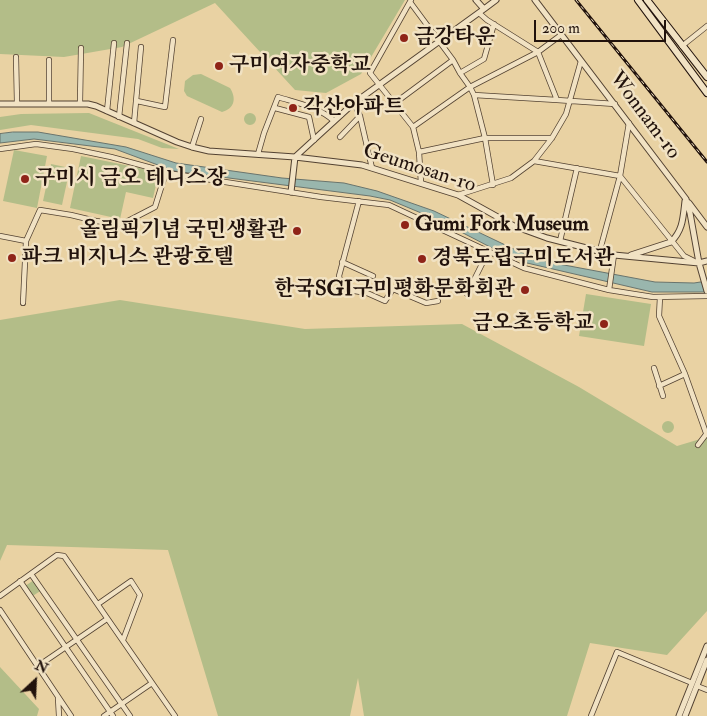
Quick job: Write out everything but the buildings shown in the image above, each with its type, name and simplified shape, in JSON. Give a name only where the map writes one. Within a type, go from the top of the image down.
[{"type":"main road","points":[[638,0],[707,93]]},
{"type":"main road","points":[[648,0],[707,78]]},
{"type":"street","points":[[476,0],[484,9]]},
{"type":"street","points":[[291,192],[295,157],[354,103],[496,0]]},
{"type":"street","name":"Wonnam-ro","points":[[535,0],[686,198],[699,263],[707,291]]},
{"type":"street","points":[[421,183],[419,152],[413,127],[370,72],[410,1],[453,60],[474,95],[485,138],[493,185]]},
{"type":"street","points":[[479,13],[538,52],[557,100]]},
{"type":"street","points":[[460,73],[484,60],[494,24]]},
{"type":"street","points":[[682,46],[707,26]]},
{"type":"street","points":[[413,127],[470,87],[538,52],[561,35]]},
{"type":"street","points":[[138,101],[165,107],[173,40]]},
{"type":"street","points":[[118,117],[127,42]]},
{"type":"street","points":[[107,111],[114,43]]},
{"type":"street","points":[[134,124],[138,101],[141,47]]},
{"type":"street","points":[[80,104],[81,48]]},
{"type":"street","points":[[16,57],[17,103]]},
{"type":"street","points":[[49,60],[50,103]]},
{"type":"street","points":[[395,103],[453,60]]},
{"type":"street","points":[[458,195],[510,178],[534,160],[552,138],[566,114],[581,61]]},
{"type":"street","points":[[474,95],[615,104]]},
{"type":"street","points":[[258,154],[278,97],[327,114],[334,121]]},
{"type":"street","name":"Geumosan-ro","points":[[1,103],[50,103],[96,106],[134,124],[192,147],[209,151],[295,157],[362,165],[458,195],[528,232],[560,241],[614,255],[699,263],[707,261]]},
{"type":"street","points":[[354,103],[360,116],[372,168]]},
{"type":"street","points":[[275,108],[309,117],[314,140]]},
{"type":"street","points":[[340,138],[360,116]]},
{"type":"street","points":[[192,147],[201,119]]},
{"type":"street","points":[[600,250],[620,176],[629,122]]},
{"type":"street","points":[[419,152],[485,138],[552,138]]},
{"type":"street","points":[[0,149],[36,144],[73,149],[166,172],[389,205],[524,268],[608,290],[660,297],[707,296]]},
{"type":"street","points":[[534,160],[620,176],[684,256],[699,263]]},
{"type":"street","points":[[560,241],[577,168]]},
{"type":"street","points":[[23,303],[26,241],[40,210],[72,214],[96,221],[119,224],[126,222],[155,207],[166,172]]},
{"type":"street","points":[[686,198],[707,227]]},
{"type":"street","points":[[628,256],[672,241],[682,225],[686,198]]},
{"type":"street","points":[[359,201],[339,276],[342,289],[367,293],[385,301],[393,289],[426,303],[438,302]]},
{"type":"street","points":[[0,236],[26,241]]},
{"type":"street","points":[[467,294],[488,252]]},
{"type":"street","points":[[608,290],[614,255]]},
{"type":"street","points":[[342,262],[373,276]]},
{"type":"street","points":[[660,297],[659,316],[685,374],[706,433],[698,445]]},
{"type":"street","points":[[654,368],[662,396]]},
{"type":"street","points":[[660,386],[685,374]]},
{"type":"street","points":[[0,596],[56,555],[64,556],[175,716]]},
{"type":"street","points":[[31,574],[130,716]]},
{"type":"street","points":[[20,581],[111,714]]},
{"type":"street","points":[[98,604],[131,581],[140,595],[122,640]]},
{"type":"street","points":[[0,610],[71,716]]},
{"type":"street","points":[[38,666],[107,619]]},
{"type":"street","points":[[685,716],[707,646]]},
{"type":"street","points":[[592,716],[618,652],[707,690]]},
{"type":"street","points":[[679,716],[707,660]]},
{"type":"street","points":[[104,716],[111,714],[121,704],[152,683]]},
{"type":"street","points":[[58,697],[59,716]]},
{"type":"green space","points":[[0,0],[405,0],[361,74],[326,93],[295,90],[215,3],[122,47],[64,57],[0,54]]},
{"type":"green space","points":[[201,74],[230,88],[234,100],[229,109],[222,112],[187,96],[184,91],[185,81],[193,75]]},
{"type":"green space","points":[[89,113],[179,149],[162,148],[138,139],[31,125],[0,130],[0,117],[21,114]]},
{"type":"green space","points":[[252,113],[255,114],[255,124],[248,125],[245,124],[244,117],[245,114]]},
{"type":"green space","name":"구미시 금오 테니스장","points":[[14,150],[47,156],[37,208],[3,201]]},
{"type":"green space","points":[[81,156],[159,172],[153,198],[126,192],[120,219],[70,208]]},
{"type":"green space","points":[[51,164],[70,168],[62,205],[43,201]]},
{"type":"green space","points":[[586,294],[651,304],[644,346],[579,336]]},
{"type":"green space","points":[[120,300],[305,329],[462,324],[579,387],[677,446],[707,437],[707,611],[667,655],[590,643],[567,716],[364,716],[358,678],[350,716],[218,716],[168,550],[7,545],[0,561],[0,320]]},
{"type":"green space","points":[[670,421],[673,422],[673,432],[666,433],[663,432],[662,425],[663,422]]},
{"type":"green space","points":[[34,580],[42,590],[31,597],[25,586]]},
{"type":"green space","points":[[0,667],[39,709],[37,716],[0,716]]},
{"type":"water","points":[[38,132],[126,147],[176,163],[282,178],[344,183],[377,191],[434,211],[520,252],[548,262],[655,282],[694,283],[707,281],[707,292],[652,292],[527,263],[492,248],[438,220],[390,200],[174,171],[115,149],[34,139],[0,143],[0,134]]},
{"type":"railway","points":[[576,0],[707,162]]},
{"type":"place","name":"금강타운","points":[[404,38]]},
{"type":"place","name":"구미여자중학교","points":[[219,66]]},
{"type":"place","name":"각산아파트","points":[[293,108]]},
{"type":"place","name":"구미시 금오 테니스장","points":[[25,179]]},
{"type":"place","name":"Gumi Fork Museum","points":[[405,225]]},
{"type":"place","name":"올림픽기념 국민생활관","points":[[297,231]]},
{"type":"place","name":"파크 비지니스 관광호텔","points":[[12,258]]},
{"type":"place","name":"경북도립구미도서관","points":[[422,259]]},
{"type":"place","name":"한국SGI구미평화문화회관","points":[[525,290]]},
{"type":"place","name":"금오초등학교","points":[[604,324]]}]
